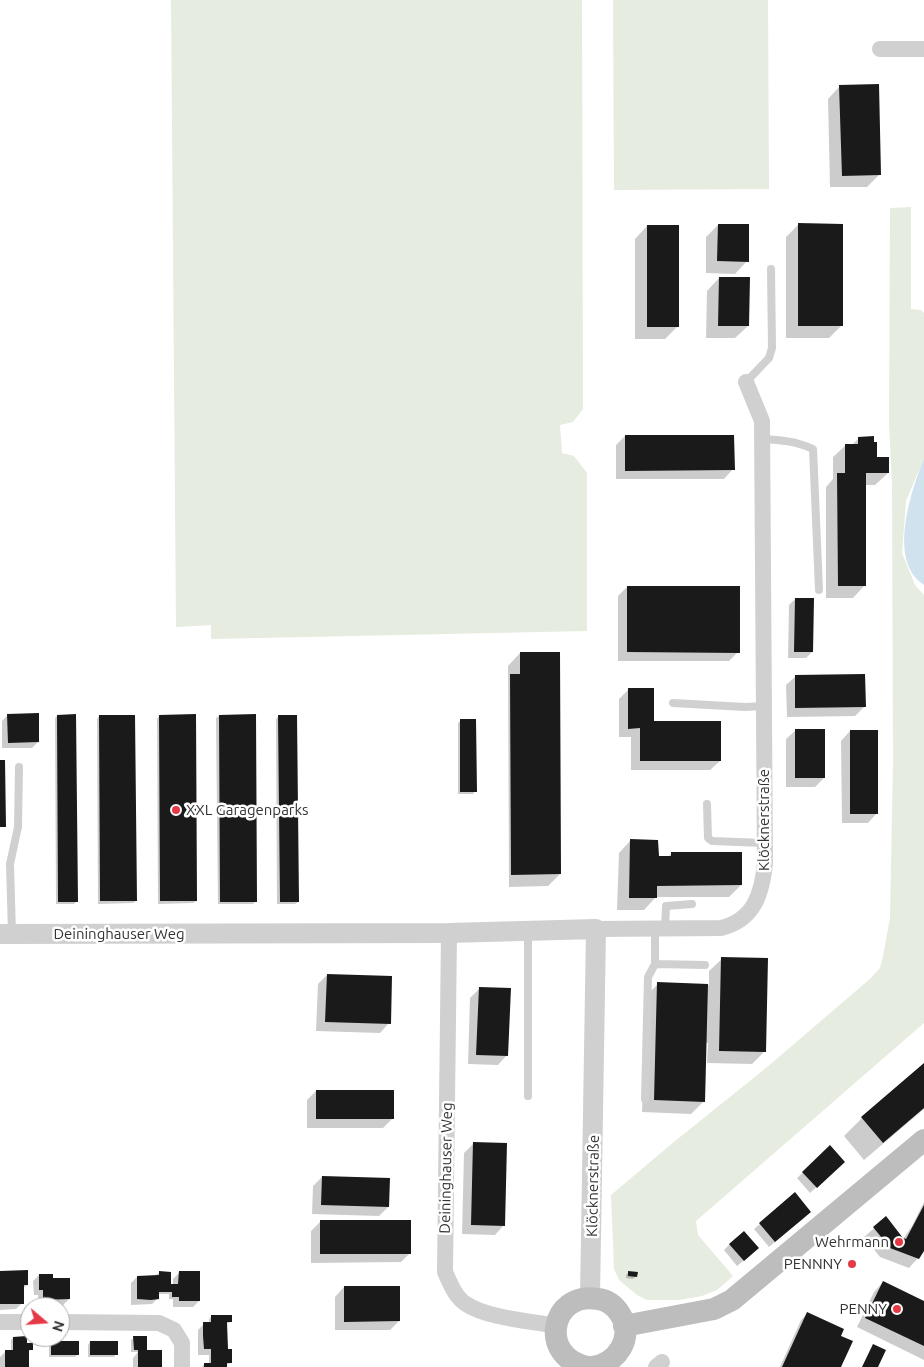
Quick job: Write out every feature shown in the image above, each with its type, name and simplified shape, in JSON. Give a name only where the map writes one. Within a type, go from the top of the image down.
[{"type":"main road","points":[[624,1326],[714,1309],[732,1300],[924,1140]]},
{"type":"main road","points":[[590,1297],[612,1305],[620,1314],[624,1326],[625,1336],[618,1354],[594,1366],[563,1354],[555,1336],[559,1317],[564,1309],[572,1303],[590,1297]]},
{"type":"street","points":[[880,49],[924,49]]},
{"type":"street","name":"Klöcknerstraße","points":[[590,1297],[596,929],[721,928],[734,925],[754,906],[763,886],[762,421],[746,382]]},
{"type":"street","name":"Deininghauser Weg","points":[[6,934],[449,933],[596,929]]},
{"type":"street","name":"Deininghauser Weg","points":[[449,933],[445,1272],[454,1290],[465,1303],[479,1310],[505,1317],[556,1326]]},
{"type":"street","points":[[0,1322],[20,1322]]},
{"type":"street","points":[[70,1322],[159,1322],[174,1330],[182,1343],[182,1367]]},
{"type":"lane","points":[[746,382],[769,358],[772,348],[770,269]]},
{"type":"lane","points":[[762,439],[801,444],[813,449],[819,590]]},
{"type":"lane","points":[[673,704],[764,706]]},
{"type":"lane","points":[[6,934],[10,864],[18,827],[19,767]]},
{"type":"lane","points":[[707,804],[708,838],[712,841],[764,843]]},
{"type":"lane","points":[[645,1099],[648,977],[655,964],[660,929],[666,906],[692,904]]},
{"type":"lane","points":[[528,931],[528,1096]]},
{"type":"lane","points":[[655,964],[705,965]]},
{"type":"shaded area","points":[[171,0],[582,0],[583,409],[573,422],[560,425],[562,453],[574,456],[587,473],[587,631],[211,639],[211,625],[176,627]]},
{"type":"shaded area","points":[[613,0],[768,0],[769,189],[614,190]]},
{"type":"shaded area","points":[[911,207],[911,309],[921,310],[924,313],[924,458],[906,501],[902,553],[915,585],[924,595],[924,1023],[696,1221],[698,1235],[733,1276],[717,1290],[702,1296],[679,1300],[647,1300],[637,1295],[619,1280],[614,1269],[611,1195],[766,1068],[871,978],[880,968],[883,956],[890,918],[893,761],[892,483],[889,423],[890,208]]},
{"type":"water","points":[[924,458],[924,585],[913,574],[906,559],[904,542],[909,505]]},
{"type":"building","points":[[879,84],[881,175],[842,176],[839,85]]},
{"type":"building","points":[[798,223],[843,224],[843,326],[798,326]]},
{"type":"building","points":[[718,224],[749,224],[749,262],[717,261]]},
{"type":"building","points":[[647,225],[679,225],[679,327],[647,327]]},
{"type":"building","points":[[719,277],[750,277],[749,326],[718,326]]},
{"type":"building","points":[[625,435],[734,435],[735,470],[625,471]]},
{"type":"building","points":[[874,436],[874,442],[877,442],[877,457],[889,457],[889,473],[866,473],[866,586],[838,586],[837,473],[845,473],[845,444],[858,444],[858,437]]},
{"type":"building","points":[[627,586],[740,586],[740,653],[627,652]]},
{"type":"building","points":[[795,598],[814,598],[813,652],[794,652]]},
{"type":"building","points":[[520,652],[560,652],[561,874],[511,875],[510,674],[520,674]]},
{"type":"building","points":[[865,674],[866,707],[795,708],[795,675]]},
{"type":"building","points":[[628,688],[654,688],[654,721],[721,721],[721,761],[640,761],[640,728],[628,729]]},
{"type":"building","points":[[39,713],[39,742],[8,743],[7,714]]},
{"type":"building","points":[[76,714],[78,902],[58,902],[57,715]]},
{"type":"building","points":[[196,714],[197,901],[160,901],[159,715]]},
{"type":"building","points":[[256,714],[257,902],[220,902],[219,715]]},
{"type":"building","points":[[99,715],[135,715],[137,901],[100,901]]},
{"type":"building","points":[[278,715],[297,715],[299,902],[280,902]]},
{"type":"building","points":[[460,719],[476,719],[477,792],[460,792]]},
{"type":"building","points":[[795,729],[825,729],[825,778],[795,778]]},
{"type":"building","points":[[850,730],[878,730],[878,814],[850,814]]},
{"type":"building","points":[[0,760],[5,760],[6,827],[0,827]]},
{"type":"building","points":[[630,839],[658,840],[659,856],[671,856],[671,852],[742,852],[742,885],[657,886],[657,898],[629,898]]},
{"type":"building","points":[[721,957],[768,958],[766,1052],[719,1051]]},
{"type":"building","points":[[327,974],[392,976],[391,1024],[325,1022]]},
{"type":"building","points":[[657,982],[708,984],[705,1102],[654,1100]]},
{"type":"building","points":[[479,987],[511,988],[508,1056],[476,1055]]},
{"type":"building","points":[[924,1063],[924,1108],[883,1143],[861,1117]]},
{"type":"building","points":[[316,1090],[394,1090],[394,1119],[316,1119]]},
{"type":"building","points":[[473,1142],[507,1143],[505,1226],[471,1225]]},
{"type":"building","points":[[830,1145],[845,1162],[817,1188],[802,1172]]},
{"type":"building","points":[[322,1176],[390,1178],[389,1207],[321,1205]]},
{"type":"building","points":[[795,1192],[811,1212],[775,1242],[759,1223]]},
{"type":"building","points":[[924,1205],[924,1251],[919,1259],[890,1248],[873,1227],[886,1216],[903,1238],[906,1239]]},
{"type":"building","points":[[320,1220],[411,1220],[411,1254],[320,1254]]},
{"type":"building","points":[[744,1231],[759,1248],[744,1261],[729,1244]]},
{"type":"building","points":[[28,1270],[28,1285],[24,1285],[24,1297],[20,1297],[20,1304],[0,1304],[0,1271]]},
{"type":"building","points":[[159,1271],[171,1272],[171,1284],[178,1284],[179,1271],[200,1271],[200,1301],[179,1301],[179,1297],[172,1297],[172,1292],[159,1292],[159,1299],[137,1299],[137,1276],[159,1275]]},
{"type":"building","points":[[628,1271],[638,1272],[637,1277],[628,1276]]},
{"type":"building","points":[[39,1274],[53,1274],[53,1278],[70,1278],[70,1297],[43,1297],[43,1290],[39,1290]]},
{"type":"building","name":"PENNY","points":[[883,1281],[924,1301],[924,1346],[865,1318]]},
{"type":"building","points":[[344,1286],[400,1286],[400,1321],[344,1322]]},
{"type":"building","points":[[807,1312],[844,1329],[841,1336],[853,1341],[841,1367],[782,1367]]},
{"type":"building","points":[[211,1315],[232,1315],[232,1322],[227,1322],[228,1349],[232,1349],[232,1363],[227,1363],[227,1367],[204,1367],[204,1363],[211,1363],[211,1349],[204,1349],[203,1322],[211,1322]]},
{"type":"building","points":[[20,1336],[20,1347],[33,1347],[33,1350],[29,1350],[29,1367],[5,1367],[5,1350],[13,1350],[13,1337]]},
{"type":"building","points":[[133,1336],[147,1336],[147,1350],[162,1350],[162,1367],[138,1367],[138,1350],[134,1350]]},
{"type":"building","points":[[70,1341],[79,1341],[79,1355],[51,1355],[51,1347],[70,1347]]},
{"type":"building","points":[[90,1341],[118,1341],[118,1355],[90,1355]]},
{"type":"building","points":[[873,1344],[886,1350],[878,1367],[862,1367]]},
{"type":"place","name":"XXL Garagenparks","points":[[176,810]]},
{"type":"place","name":"Wehrmann","points":[[899,1242]]},
{"type":"place","name":"PENNNY","points":[[852,1264]]},
{"type":"place","name":"PENNY","points":[[897,1309]]}]
